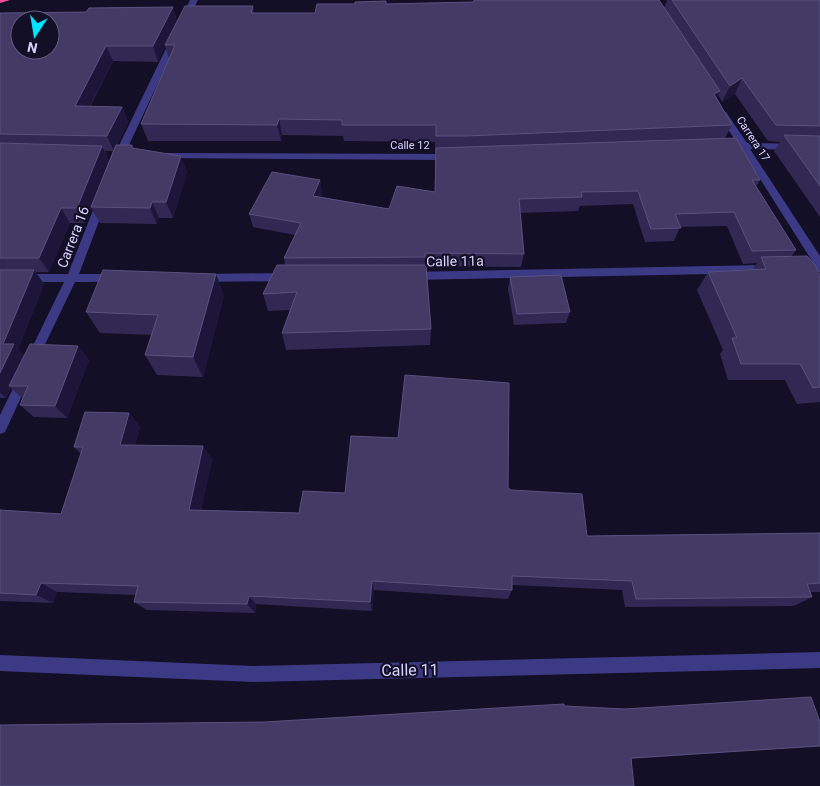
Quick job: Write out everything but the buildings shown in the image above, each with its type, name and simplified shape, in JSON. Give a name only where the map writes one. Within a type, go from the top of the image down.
[{"type":"highway","points":[[0,0],[5,0]]},
{"type":"street","points":[[112,174],[118,156],[194,0]]},
{"type":"street","name":"Carrera 17","points":[[717,105],[820,266]]},
{"type":"street","points":[[713,147],[820,147]]},
{"type":"street","name":"Calle 12","points":[[158,156],[465,157]]},
{"type":"street","name":"Carrera 16","points":[[0,428],[71,279],[105,191]]},
{"type":"street","name":"Calle 11a","points":[[398,276],[820,266]]},
{"type":"street","points":[[190,278],[299,277]]},
{"type":"street","points":[[0,278],[130,278]]},
{"type":"street","name":"Calle 11","points":[[0,663],[253,674],[820,660]]}]
